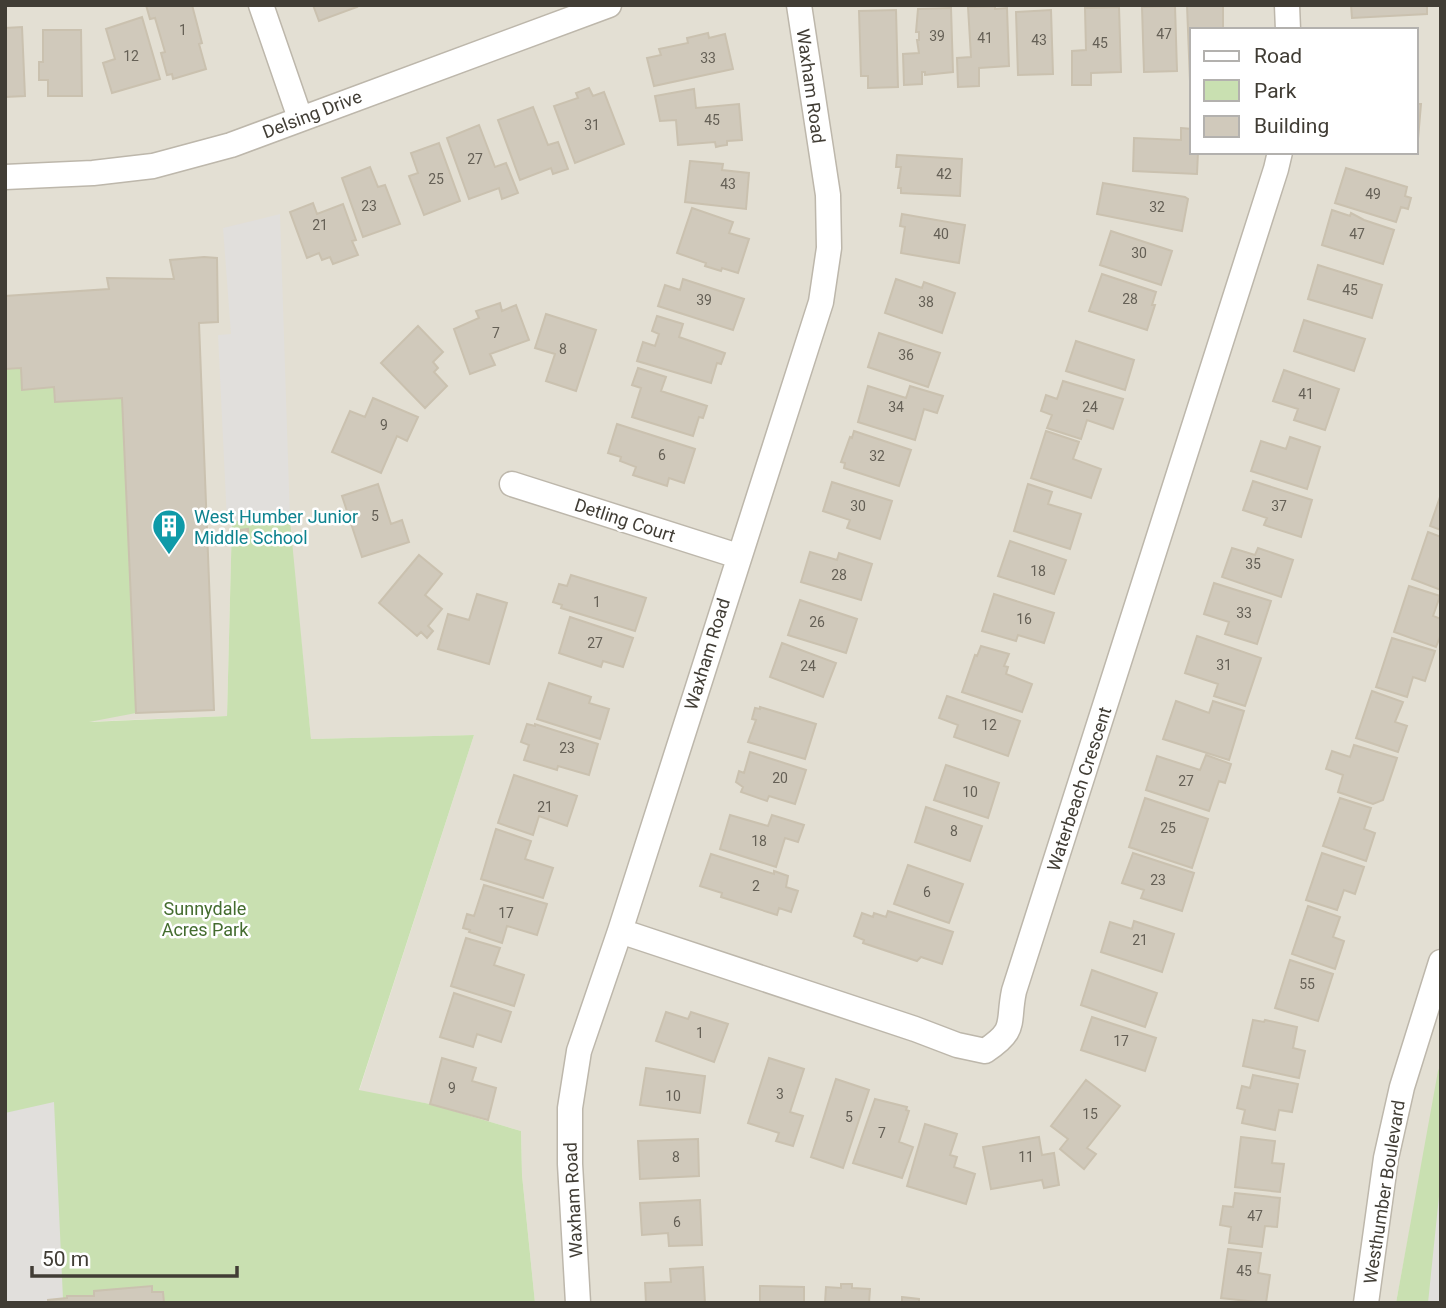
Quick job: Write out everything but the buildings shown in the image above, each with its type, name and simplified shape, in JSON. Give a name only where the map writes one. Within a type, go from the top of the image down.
[{"type":"street","points":[[261,5],[300,118]]},
{"type":"street","name":"Delsing Drive","points":[[5,177],[93,173],[153,166],[231,145],[608,5]]},
{"type":"street","name":"Waxham Road","points":[[578,1303],[570,1164],[570,1108],[579,1051],[821,302],[829,248],[828,195],[799,5]]},
{"type":"street","points":[[1287,5],[1288,28]]},
{"type":"street","name":"Waterbeach Crescent","points":[[620,930],[965,1047],[985,1051],[999,1041],[1011,1026],[1014,991],[1280,154]]},
{"type":"street","name":"Detling Court","points":[[512,484],[738,556]]},
{"type":"street","name":"Westhumber Boulevard","points":[[1366,1303],[1386,1158],[1402,1087],[1441,962]]},
{"type":"shaded area","points":[[5,5],[1441,5],[1441,1063],[1396,1303],[535,1303],[522,1175],[521,1131],[430,1104],[359,1091],[474,735],[311,739],[289,520],[232,520],[227,716],[81,722],[5,523]]},
{"type":"shaded area","points":[[280,214],[290,520],[227,521],[218,335],[231,334],[223,228]]},
{"type":"shaded area","points":[[54,1102],[63,1299],[48,1300],[48,1303],[5,1303],[5,1113]]},
{"type":"shaded area","points":[[1441,1177],[1441,1303],[1428,1303]]},
{"type":"green space","name":"Sunnydale Acres Park","points":[[21,368],[22,390],[54,387],[55,402],[122,398],[136,713],[89,722],[227,716],[232,520],[290,520],[311,739],[474,735],[359,1090],[430,1104],[521,1131],[522,1175],[535,1303],[5,1303],[5,369]]},
{"type":"green space","points":[[1441,1063],[1441,1303],[1396,1303],[1438,1071]]},
{"type":"place","name":"West Humber Junior Middle School","points":[[169,556]]}]
